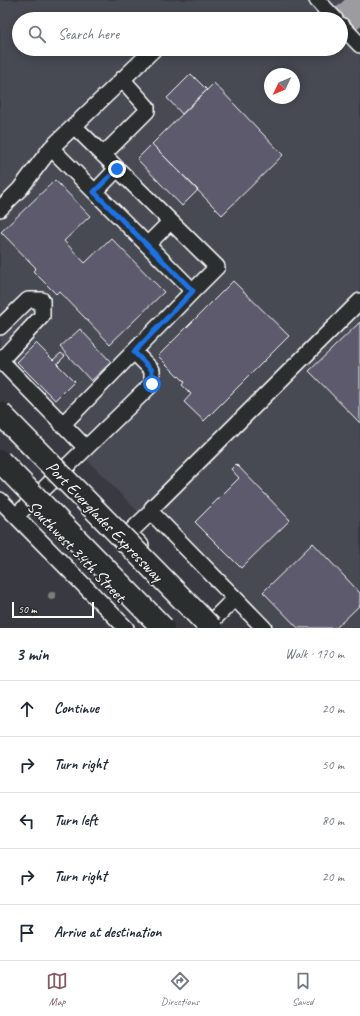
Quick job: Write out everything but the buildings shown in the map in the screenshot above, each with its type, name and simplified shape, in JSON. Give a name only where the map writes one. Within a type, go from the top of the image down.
[{"type":"highway","name":"Port Everglades Expressway","points":[[0,413],[209,625]]},
{"type":"highway","name":"Port Everglades Expressway","points":[[0,461],[163,628]]},
{"type":"street","points":[[317,0],[329,12]]},
{"type":"street","points":[[348,32],[360,45]]},
{"type":"street","points":[[0,209],[20,189],[51,148],[147,56]]},
{"type":"street","points":[[103,155],[147,111],[147,107],[122,79]]},
{"type":"street","points":[[62,424],[217,267],[74,126]]},
{"type":"street","points":[[51,148],[193,291]]},
{"type":"street","points":[[94,192],[117,169]]},
{"type":"street","points":[[147,245],[170,222]]},
{"type":"street","points":[[0,327],[28,300],[42,300],[42,316],[0,361],[86,448]]},
{"type":"street","points":[[236,598],[209,625],[129,533],[151,512],[152,508],[360,301]]},
{"type":"street","points":[[16,516],[152,384],[152,370],[134,352]]},
{"type":"street","name":"Southwest 34th Street","points":[[0,500],[121,626]]},
{"type":"street","points":[[151,512],[264,628]]},
{"type":"shaded area","points":[[0,0],[360,0],[360,628],[252,628],[0,371]]},
{"type":"taxiway","points":[[348,17],[360,6]]},
{"type":"route","points":[[117,169],[94,192],[193,291],[134,352],[152,370],[152,384]]}]
